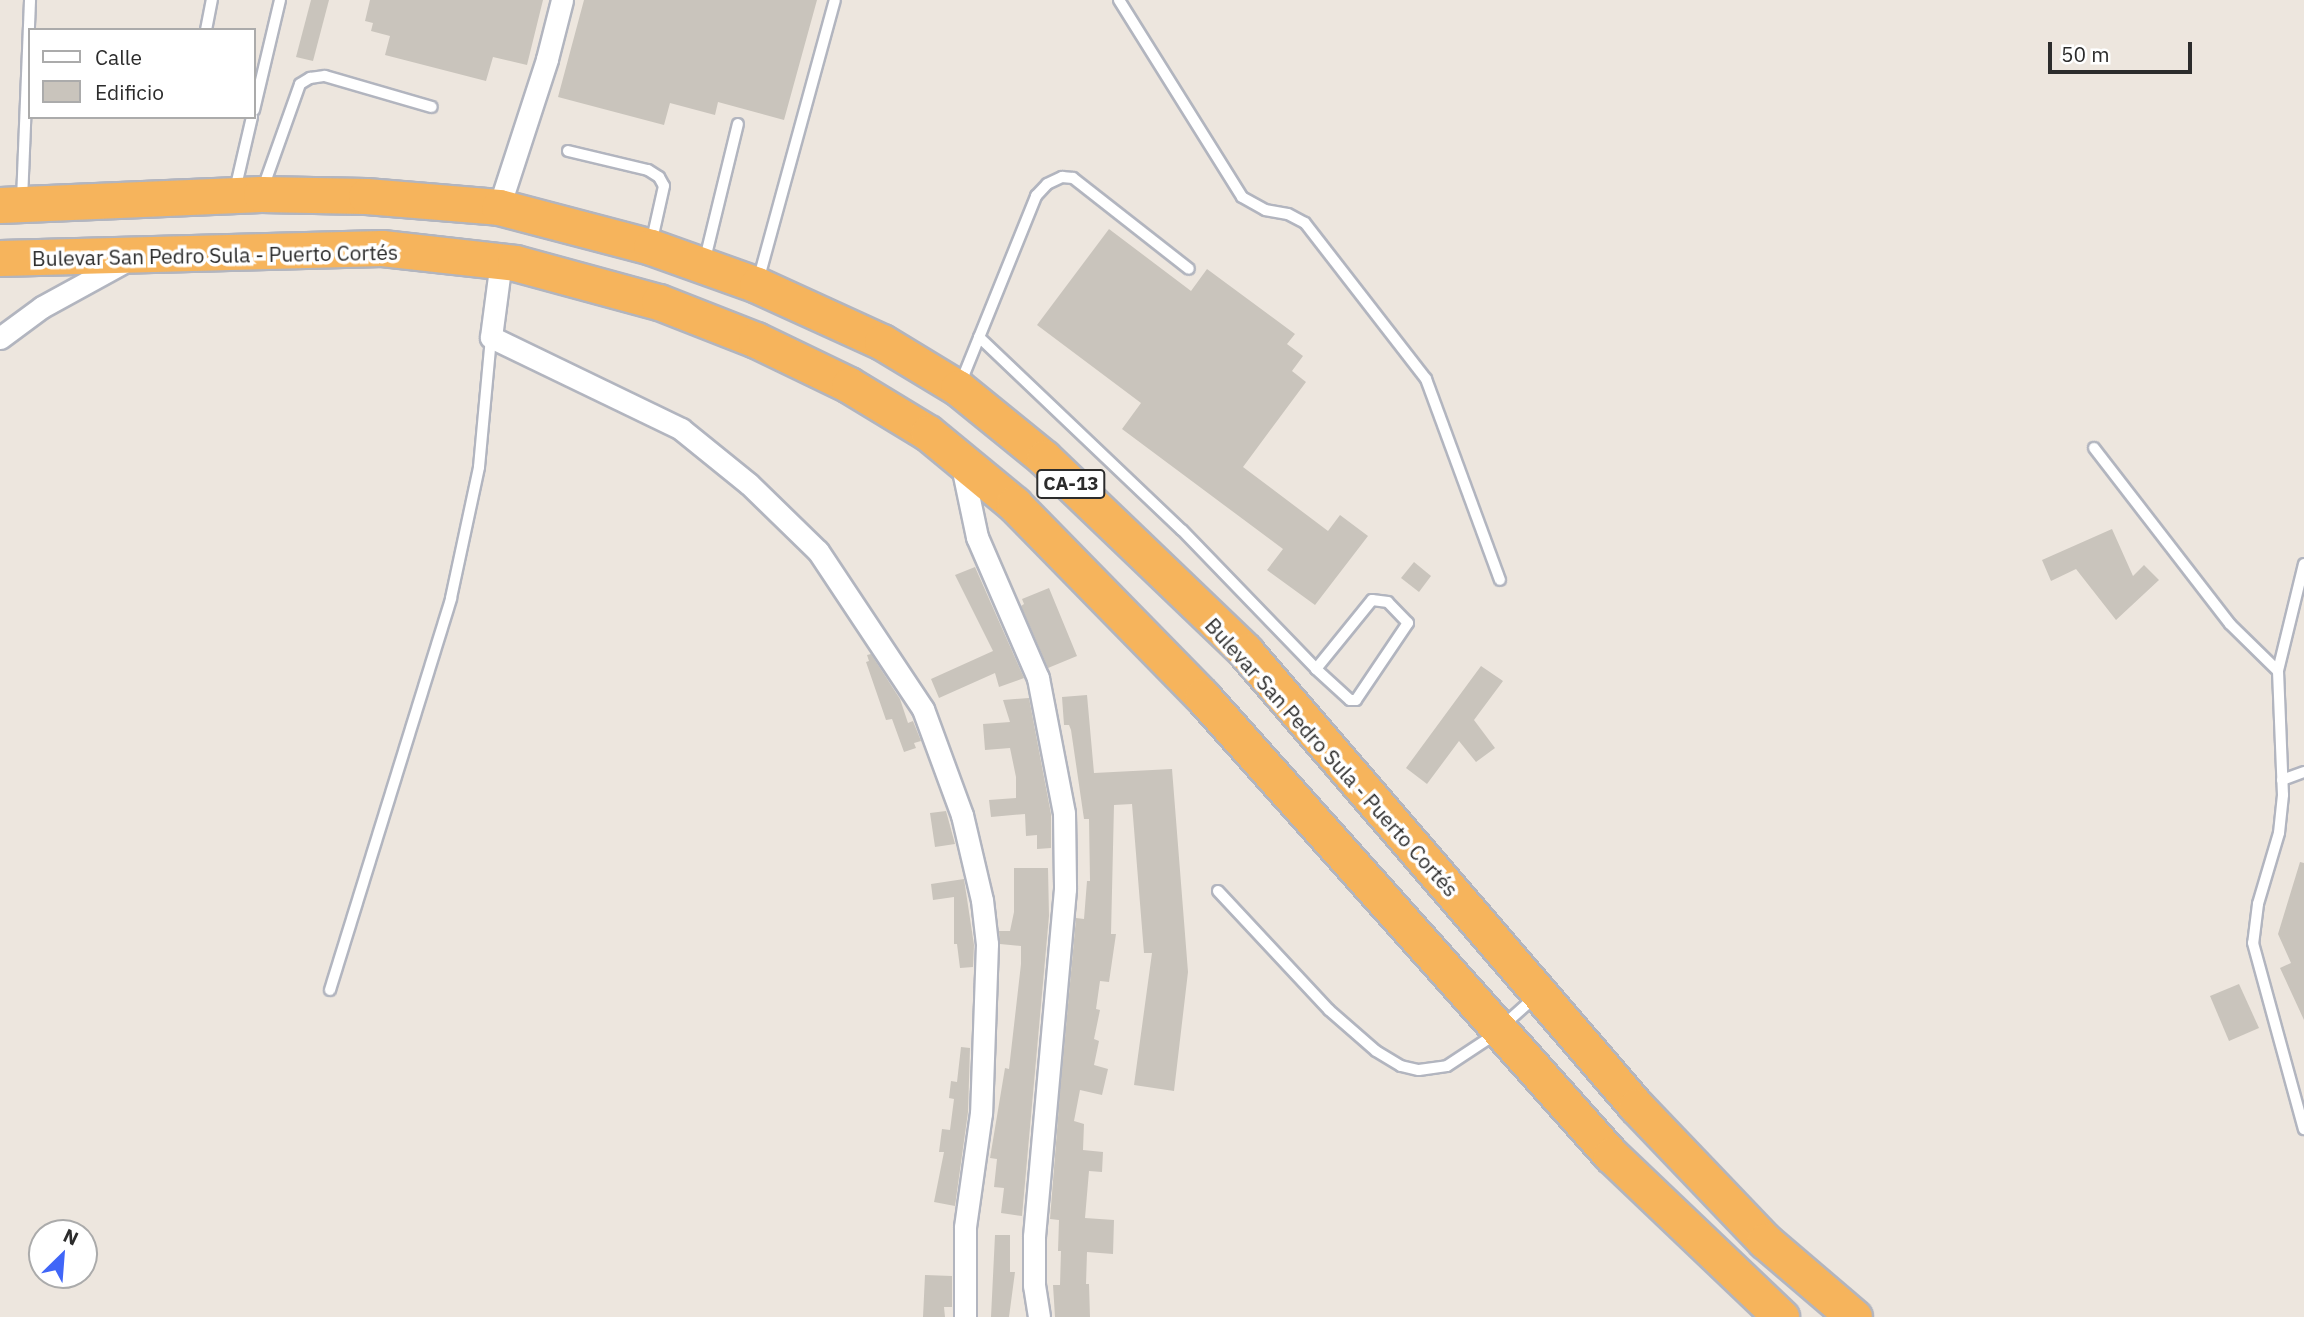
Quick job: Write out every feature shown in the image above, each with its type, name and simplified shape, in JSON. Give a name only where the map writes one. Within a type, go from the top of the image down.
[{"type":"highway","name":"Bulevar San Pedro Sula - Puerto Cortés","points":[[11,205],[247,195],[366,196],[499,207],[651,247],[757,285],[882,342],[958,388],[1044,458],[1245,651],[1636,1107],[1765,1241],[1854,1317]]},
{"type":"highway","name":"Bulevar San Pedro Sula - Puerto Cortés","points":[[0,258],[382,248],[501,261],[659,302],[756,340],[849,385],[928,433],[1014,504],[1202,696],[1501,1028],[1611,1155],[1781,1317]]},
{"type":"street","points":[[499,207],[547,59],[562,0]]},
{"type":"street","points":[[0,338],[42,307],[138,255]]},
{"type":"street","points":[[501,261],[491,337],[681,429],[749,484],[818,551],[923,709],[962,815],[982,900],[987,944],[981,1113],[965,1227],[965,1317]]},
{"type":"street","points":[[961,458],[977,537],[1038,678],[1064,813],[1065,889],[1034,1236],[1034,1285],[1039,1317]]},
{"type":"lane","points":[[29,28],[30,0]]},
{"type":"lane","points":[[206,28],[212,0]]},
{"type":"lane","points":[[256,102],[280,0]]},
{"type":"lane","points":[[757,285],[835,0]]},
{"type":"lane","points":[[1119,0],[1242,197],[1265,210],[1288,214],[1305,223],[1426,379],[1500,580]]},
{"type":"lane","points":[[247,195],[300,84],[310,78],[325,76],[432,107]]},
{"type":"lane","points":[[11,205],[28,99]]},
{"type":"lane","points":[[247,195],[252,119]]},
{"type":"lane","points":[[703,266],[738,124]]},
{"type":"lane","points":[[568,151],[648,170],[659,177],[664,186],[651,247]]},
{"type":"lane","points":[[958,388],[1036,196],[1047,184],[1062,177],[1073,178],[1189,269]]},
{"type":"lane","points":[[330,990],[451,598],[479,467],[491,337]]},
{"type":"lane","points":[[979,337],[1182,530],[1316,669],[1350,700],[1356,700],[1408,623],[1388,602],[1372,600],[1316,669]]},
{"type":"lane","points":[[2094,448],[2230,624],[2278,671]]},
{"type":"lane","points":[[2304,564],[2278,671],[2282,780],[2279,833],[2258,904],[2253,943],[2304,1129]]},
{"type":"lane","points":[[2282,780],[2304,772]]},
{"type":"lane","points":[[1218,891],[1329,1010],[1376,1051],[1401,1066],[1419,1070],[1447,1066],[1501,1028],[1539,993]]},
{"type":"building","points":[[311,0],[329,0],[313,61],[296,57]]},
{"type":"building","points":[[370,0],[543,0],[527,65],[493,57],[486,81],[385,55],[390,36],[371,31],[373,23],[365,21]]},
{"type":"building","points":[[584,0],[817,0],[784,120],[718,102],[715,115],[670,103],[664,125],[558,97]]},
{"type":"building","points":[[1109,229],[1191,291],[1207,269],[1295,334],[1287,344],[1303,356],[1292,371],[1306,382],[1243,467],[1328,531],[1340,515],[1368,536],[1315,605],[1267,570],[1283,549],[1122,429],[1141,403],[1037,325]]},
{"type":"building","points":[[2112,529],[2133,576],[2144,565],[2159,580],[2116,620],[2076,569],[2051,581],[2042,560]]},
{"type":"building","points":[[1414,562],[1431,576],[1419,592],[1401,578]]},
{"type":"building","points":[[975,567],[1024,678],[999,687],[995,673],[939,698],[931,679],[993,651],[955,575]]},
{"type":"building","points":[[1049,588],[1077,656],[1048,668],[1021,606],[1024,604],[1022,599]]},
{"type":"building","points":[[871,654],[900,699],[908,723],[913,721],[921,741],[914,743],[916,748],[904,752],[892,719],[886,720],[866,662],[869,661],[867,655]]},
{"type":"building","points":[[1481,666],[1503,681],[1474,720],[1495,748],[1476,762],[1459,741],[1427,784],[1406,768]]},
{"type":"building","points":[[1087,695],[1094,773],[1172,769],[1188,972],[1174,1091],[1134,1085],[1152,953],[1144,953],[1132,804],[1114,805],[1111,934],[1116,934],[1109,982],[1100,981],[1096,1009],[1100,1010],[1094,1039],[1099,1041],[1094,1065],[1108,1069],[1102,1095],[1080,1090],[1074,1121],[1084,1124],[1083,1150],[1103,1152],[1102,1172],[1089,1171],[1085,1218],[1114,1220],[1113,1254],[1087,1252],[1086,1284],[1089,1284],[1090,1317],[1055,1317],[1053,1285],[1060,1285],[1061,1251],[1058,1251],[1059,1220],[1050,1219],[1060,1092],[1076,918],[1084,919],[1087,881],[1090,881],[1089,819],[1084,819],[1071,730],[1069,725],[1064,725],[1062,697]]},
{"type":"building","points":[[1029,698],[1051,814],[1051,848],[1037,849],[1037,835],[1026,836],[1025,814],[991,817],[989,800],[1016,798],[1016,777],[1010,748],[985,750],[983,724],[1010,722],[1003,700]]},
{"type":"building","points":[[946,811],[955,844],[935,847],[930,813]]},
{"type":"building","points":[[2300,862],[2304,863],[2304,1020],[2280,968],[2291,963],[2278,934]]},
{"type":"building","points":[[1014,868],[1048,868],[1049,916],[1022,1216],[1001,1213],[1004,1188],[994,1187],[997,1159],[990,1158],[1005,1068],[1009,1069],[1021,964],[1021,946],[1000,944],[999,931],[1010,931],[1014,912]]},
{"type":"building","points":[[964,879],[974,945],[973,967],[960,968],[957,944],[954,944],[954,897],[933,900],[931,884]]},
{"type":"building","points":[[2239,984],[2259,1028],[2229,1041],[2210,996]]},
{"type":"building","points":[[961,1047],[970,1048],[968,1112],[955,1206],[934,1202],[944,1152],[939,1152],[942,1129],[950,1130],[954,1099],[949,1098],[951,1081],[957,1082]]},
{"type":"building","points":[[995,1235],[1010,1235],[1010,1272],[1015,1272],[1009,1317],[991,1317]]},
{"type":"building","points":[[925,1275],[952,1276],[952,1307],[944,1307],[945,1317],[923,1317]]}]
